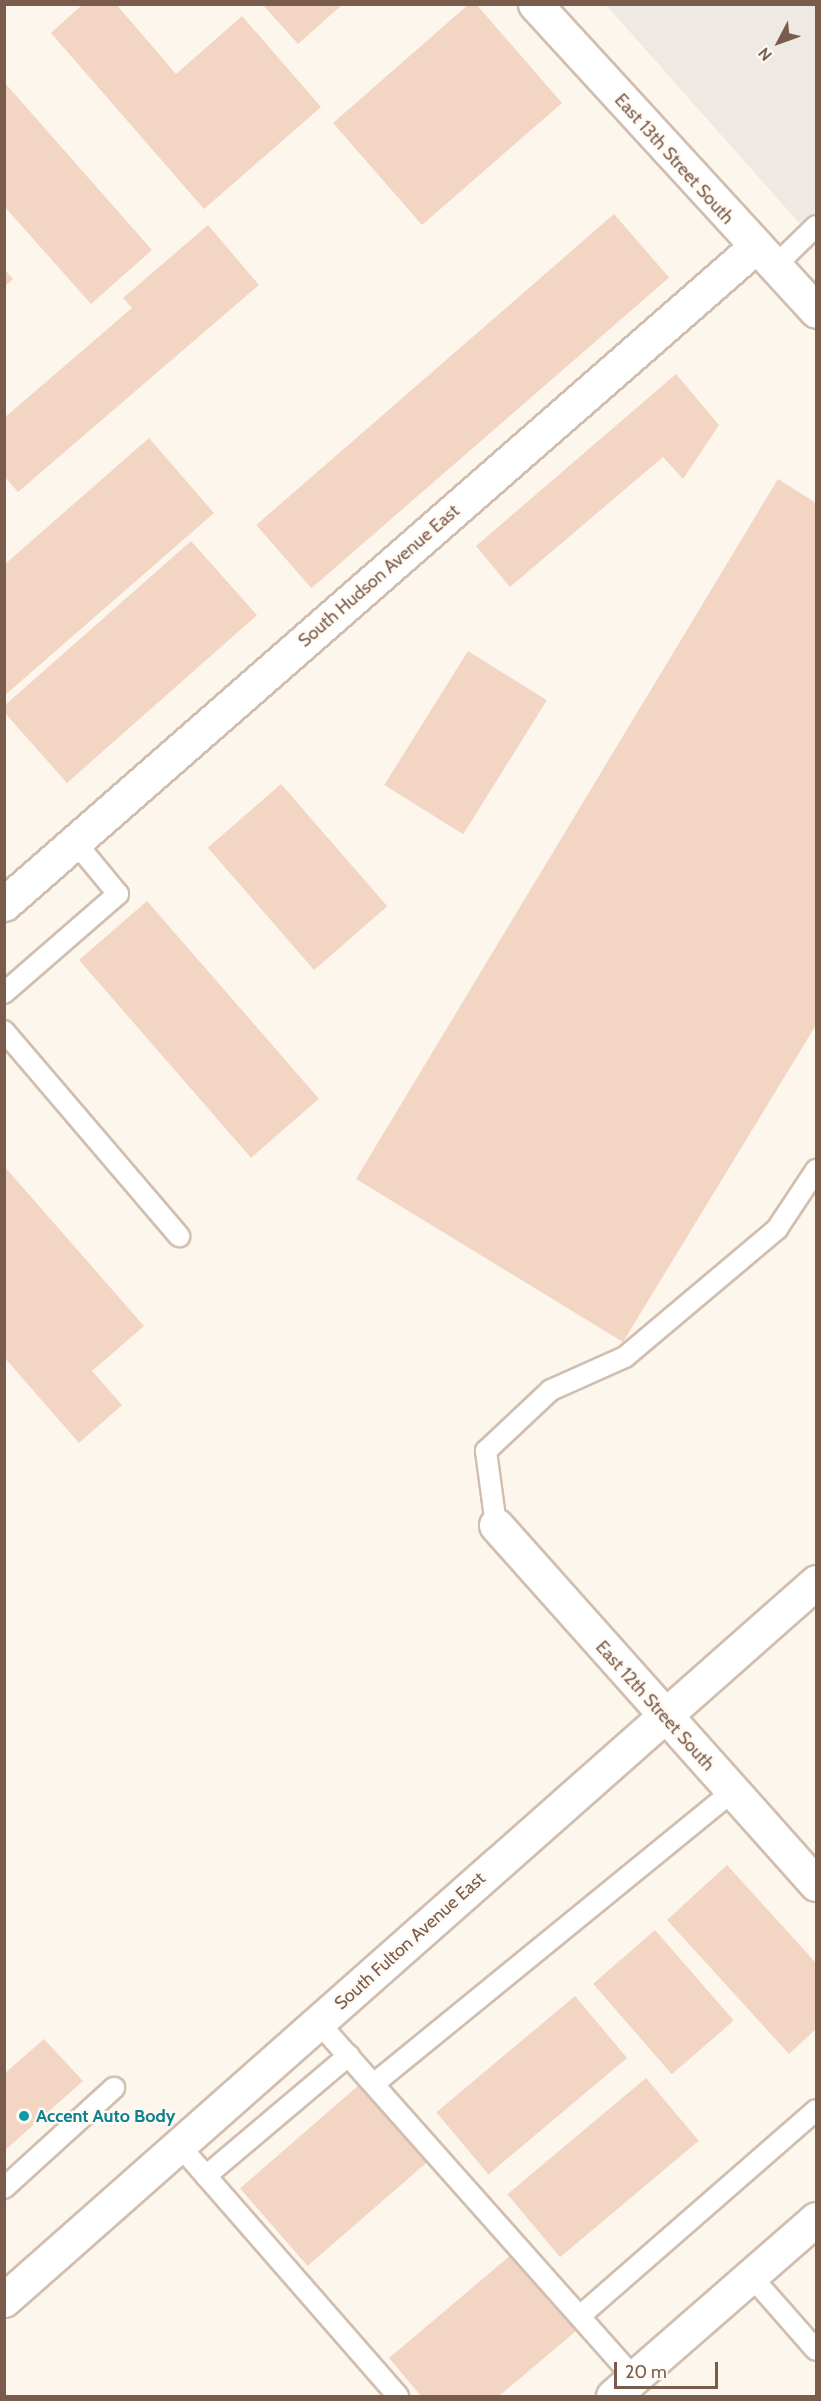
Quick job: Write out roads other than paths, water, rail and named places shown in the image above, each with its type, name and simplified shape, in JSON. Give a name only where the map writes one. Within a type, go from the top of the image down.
[{"type":"street","name":"East 13th Street South","points":[[535,4],[763,258],[816,311]]},
{"type":"street","name":"South Hudson Avenue East","points":[[4,904],[763,258]]},
{"type":"street","name":"East 12th Street South","points":[[496,1525],[662,1717],[816,1884]]},
{"type":"street","name":"South Fulton Avenue East","points":[[4,2300],[816,1582]]},
{"type":"street","points":[[623,2387],[816,2219]]},
{"type":"lane","points":[[763,258],[816,226]]},
{"type":"lane","points":[[4,993],[118,894],[76,843]]},
{"type":"lane","points":[[4,1031],[179,1236]]},
{"type":"lane","points":[[496,1525],[486,1451],[551,1390],[625,1357],[777,1229],[816,1170]]},
{"type":"lane","points":[[375,2083],[732,1792]]},
{"type":"lane","points":[[318,2022],[375,2083],[580,2316],[623,2387]]},
{"type":"lane","points":[[206,2176],[349,2055]]},
{"type":"lane","points":[[4,2188],[114,2088]]},
{"type":"lane","points":[[580,2316],[816,2110]]},
{"type":"lane","points":[[179,2145],[398,2397]]},
{"type":"lane","points":[[751,2276],[816,2350]]},
{"type":"place","name":"Accent Auto Body","points":[[24,2116]]}]
